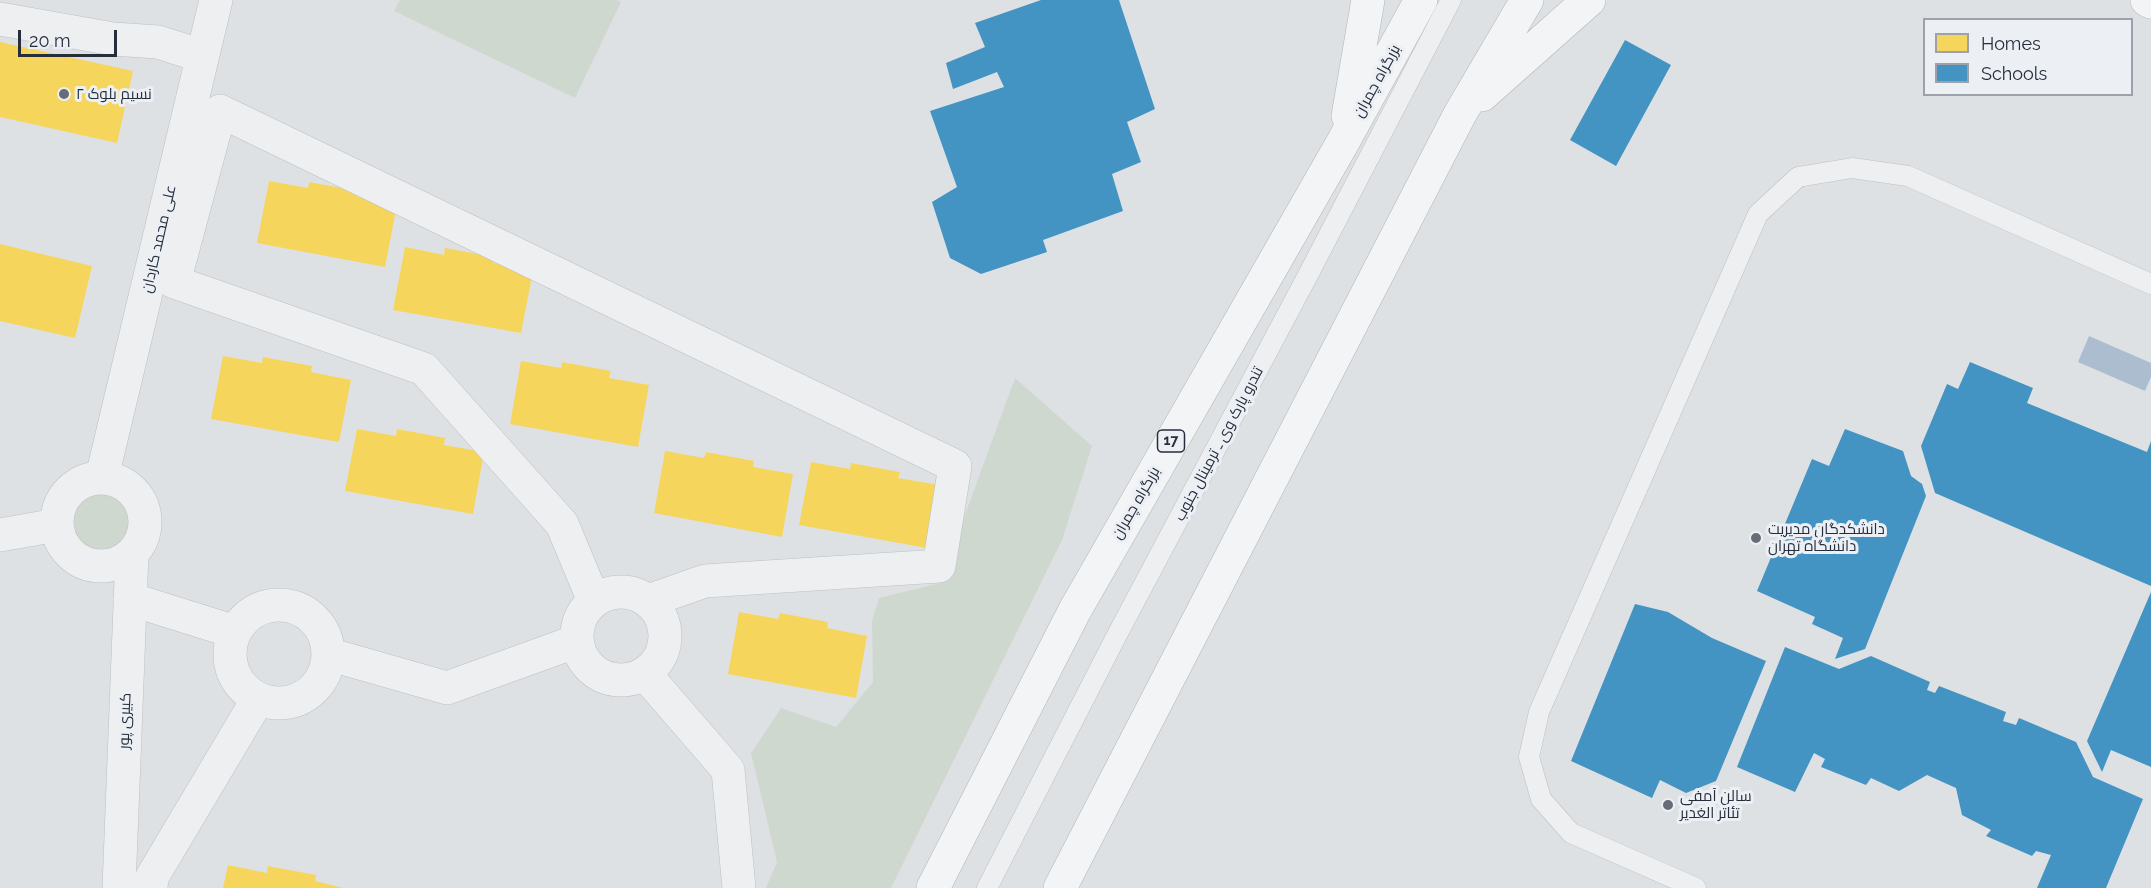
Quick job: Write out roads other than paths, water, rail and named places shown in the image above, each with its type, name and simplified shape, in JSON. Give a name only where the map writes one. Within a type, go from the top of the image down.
[{"type":"main road","points":[[1343,142],[1368,0]]},
{"type":"main road","name":"بزرگراه چمران","points":[[933,888],[1075,610],[1343,142],[1421,0]]},
{"type":"main road","points":[[1060,888],[1460,114],[1527,0]]},
{"type":"main road","points":[[1460,114],[1589,0]]},
{"type":"main road","points":[[2147,0],[2151,2]]},
{"type":"street","name":"علی محمد کاردان","points":[[102,477],[216,0]]},
{"type":"street","points":[[0,19],[113,39],[158,42],[202,56]]},
{"type":"street","points":[[594,601],[562,524],[424,369],[174,282],[220,111],[955,466],[939,566],[705,581],[648,601]]},
{"type":"street","points":[[102,477],[116,480],[129,488],[139,499],[145,513],[145,528],[141,542],[132,554],[120,562],[106,566],[92,565],[79,560],[60,539],[57,525],[61,504],[74,487],[87,480],[102,477]]},
{"type":"street","points":[[0,535],[57,525]]},
{"type":"street","name":"کبیری پور","points":[[119,888],[132,554]]},
{"type":"street","points":[[622,591],[636,594],[648,601],[658,611],[665,624],[666,638],[663,652],[656,664],[645,674],[632,679],[617,680],[603,676],[590,668],[581,656],[577,641],[578,626],[584,612],[594,601],[608,594],[622,591]]},
{"type":"street","points":[[130,599],[235,632]]},
{"type":"street","points":[[273,606],[289,606],[305,612],[317,623],[326,637],[328,654],[326,670],[317,685],[305,696],[289,702],[274,703],[258,699],[245,690],[236,677],[231,662],[230,647],[235,632],[245,619],[258,610],[273,606]]},
{"type":"street","points":[[328,654],[447,688],[577,641]]},
{"type":"street","points":[[645,674],[728,770],[739,888]]},
{"type":"street","points":[[151,888],[152,877],[258,699]]},
{"type":"lane","name":"تندرو پارک وی ـ ترمینال جنوب","points":[[987,888],[1118,633],[1451,0]]},
{"type":"lane","points":[[1696,888],[1571,833],[1541,799],[1529,757],[1539,712],[1758,214],[1798,177],[1852,168],[1908,176],[2151,284]]},
{"type":"water","points":[[2089,336],[2151,363],[2151,377],[2145,391],[2078,362]]},
{"type":"place","name":"نسیم بلوک ۲","points":[[64,94]]},
{"type":"place","name":"دانشکدگان مدیریت دانشگاه تهران","points":[[1756,538]]},
{"type":"place","name":"سالن آمفی تئاتر الغدير","points":[[1668,805]]}]
